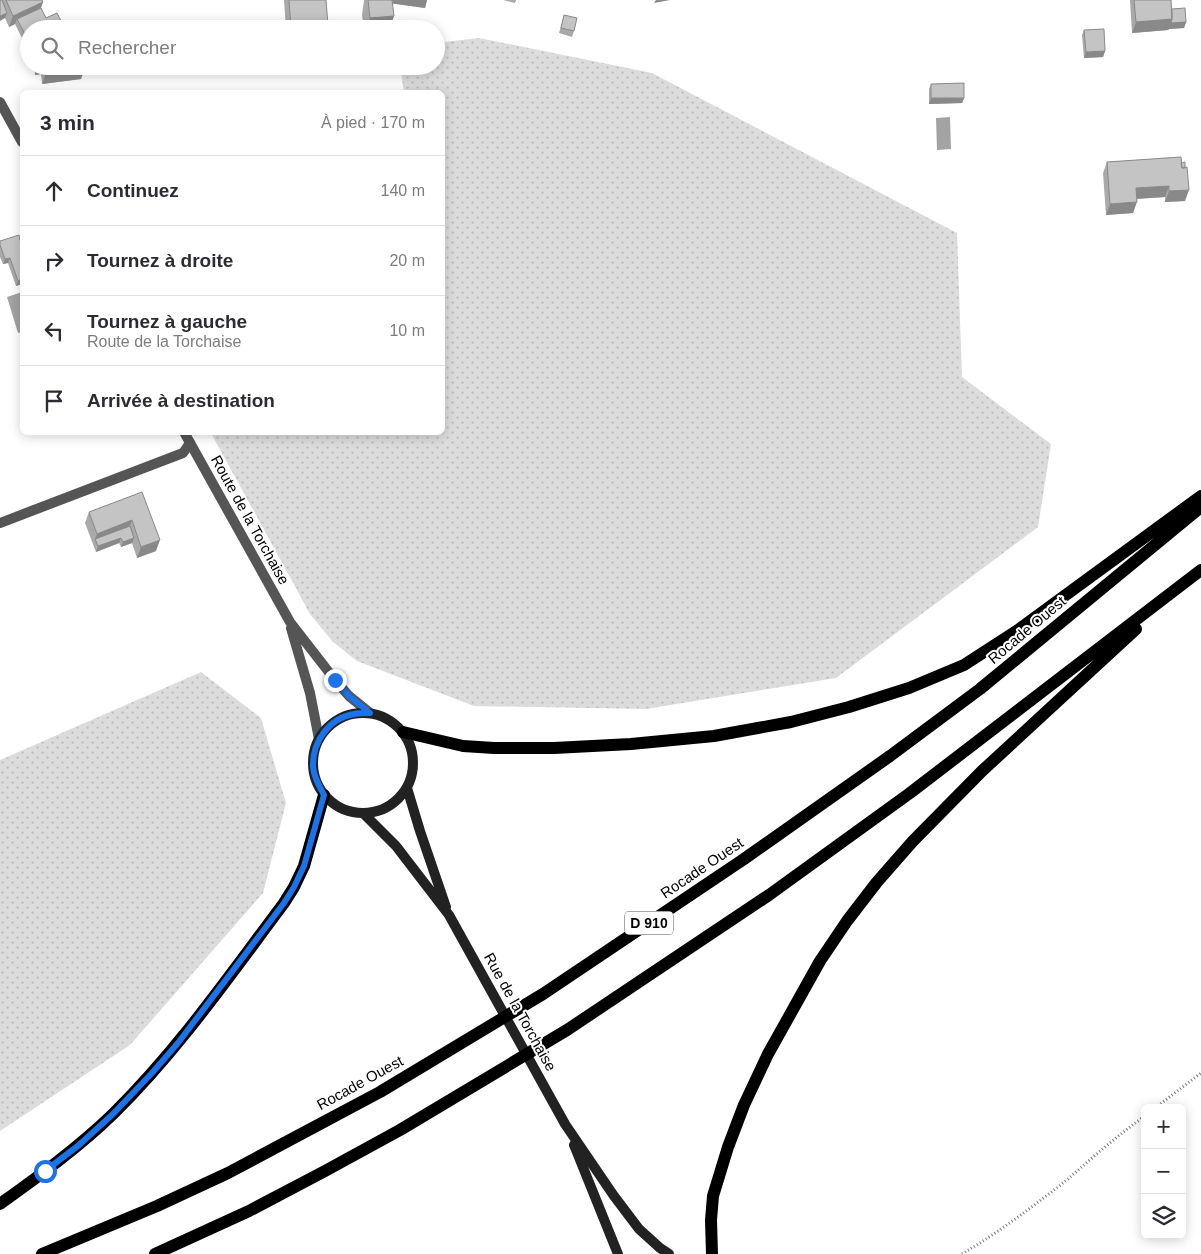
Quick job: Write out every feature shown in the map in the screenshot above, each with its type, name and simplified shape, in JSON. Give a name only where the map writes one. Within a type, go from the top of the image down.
[{"type":"main road","points":[[403,732],[463,746],[494,748],[554,748],[631,744],[714,736],[791,722],[849,707],[909,688],[964,665],[1018,630],[1201,496]]},
{"type":"main road","name":"Rocade Ouest","points":[[42,1254],[157,1206],[228,1172],[380,1092],[543,994],[744,859],[980,690],[1201,507]]},
{"type":"main road","points":[[712,1254],[711,1220],[713,1196],[728,1147],[744,1105],[793,1007],[820,961],[848,920],[877,882],[913,841],[982,771],[1198,572]]},
{"type":"main road","name":"D 910","points":[[155,1254],[248,1211],[350,1158],[567,1030],[769,894],[910,793],[1198,572]]},
{"type":"main road","points":[[370,713],[394,723],[403,732],[410,745],[414,760],[413,774],[408,788],[400,799],[389,807],[377,812],[364,814],[349,812],[335,806],[324,795],[316,782],[313,768],[314,753],[319,739],[328,727],[340,718],[370,713]]},
{"type":"main road","name":"Rue de la Torchaise","points":[[408,788],[420,831],[449,915]]},
{"type":"main road","points":[[0,1204],[52,1166],[113,1114],[178,1043],[284,903],[294,887],[304,866],[324,795]]},
{"type":"main road","name":"Rue de la Torchaise","points":[[364,814],[396,846],[449,915],[565,1124],[639,1229],[669,1254]]},
{"type":"main road","name":"Rue de la Torchaise","points":[[565,1124],[618,1254]]},
{"type":"street","points":[[0,102],[20,138]]},
{"type":"street","name":"Route de la Torchaise","points":[[186,435],[290,622],[349,696],[370,713]]},
{"type":"street","points":[[0,523],[183,453],[190,443]]},
{"type":"street","name":"Route de la Torchaise","points":[[290,622],[310,693],[319,739]]},
{"type":"path","points":[[1160,1104],[1201,1073]]},
{"type":"path","points":[[962,1254],[1014,1220],[1141,1119]]},
{"type":"shaded area","points":[[479,38],[652,73],[957,233],[962,377],[1051,444],[1038,527],[836,678],[646,709],[474,706],[357,661],[333,642],[310,614],[212,435],[445,435],[445,90],[404,90],[401,75],[445,75],[445,42]]},
{"type":"shaded area","points":[[950,117],[951,149],[937,150],[936,118]]},
{"type":"shaded area","points":[[20,293],[20,332],[18,333],[7,297]]},
{"type":"shaded area","points":[[201,672],[261,718],[286,803],[263,893],[130,1045],[0,1131],[0,760]]},
{"type":"building","points":[[0,0],[2,0],[7,13],[0,16]]},
{"type":"building","points":[[6,0],[42,0],[43,2],[13,16]]},
{"type":"building","points":[[289,0],[326,0],[328,20],[290,20]]},
{"type":"building","points":[[368,0],[392,0],[394,16],[370,18]]},
{"type":"building","points":[[1134,0],[1171,0],[1172,19],[1136,22]]},
{"type":"building","points":[[41,8],[46,18],[57,13],[60,20],[20,20],[20,25],[17,19]]},
{"type":"building","points":[[1185,8],[1186,22],[1171,23],[1172,9]]},
{"type":"building","points":[[564,15],[577,18],[574,31],[561,28]]},
{"type":"building","points":[[1104,29],[1105,51],[1086,52],[1084,30]]},
{"type":"building","points":[[964,83],[964,98],[931,98],[931,84]]},
{"type":"building","points":[[1181,157],[1182,168],[1187,167],[1189,190],[1169,191],[1169,186],[1136,188],[1137,202],[1110,204],[1107,162]]},
{"type":"building","points":[[1185,162],[1185,168],[1182,168],[1181,163]]},
{"type":"building","points":[[19,235],[20,280],[18,281],[10,258],[5,259],[0,241]]},
{"type":"building","points":[[142,492],[160,540],[141,547],[132,520],[97,534],[89,512]]},
{"type":"building","points":[[130,526],[134,538],[123,542],[121,538],[98,546],[95,539]]},
{"type":"route","points":[[45,1171],[79,1145],[113,1114],[152,1073],[178,1043],[243,958],[294,887],[304,866],[324,795],[316,782],[313,768],[314,753],[319,739],[328,727],[340,718],[370,713],[349,696],[335,680]]}]
